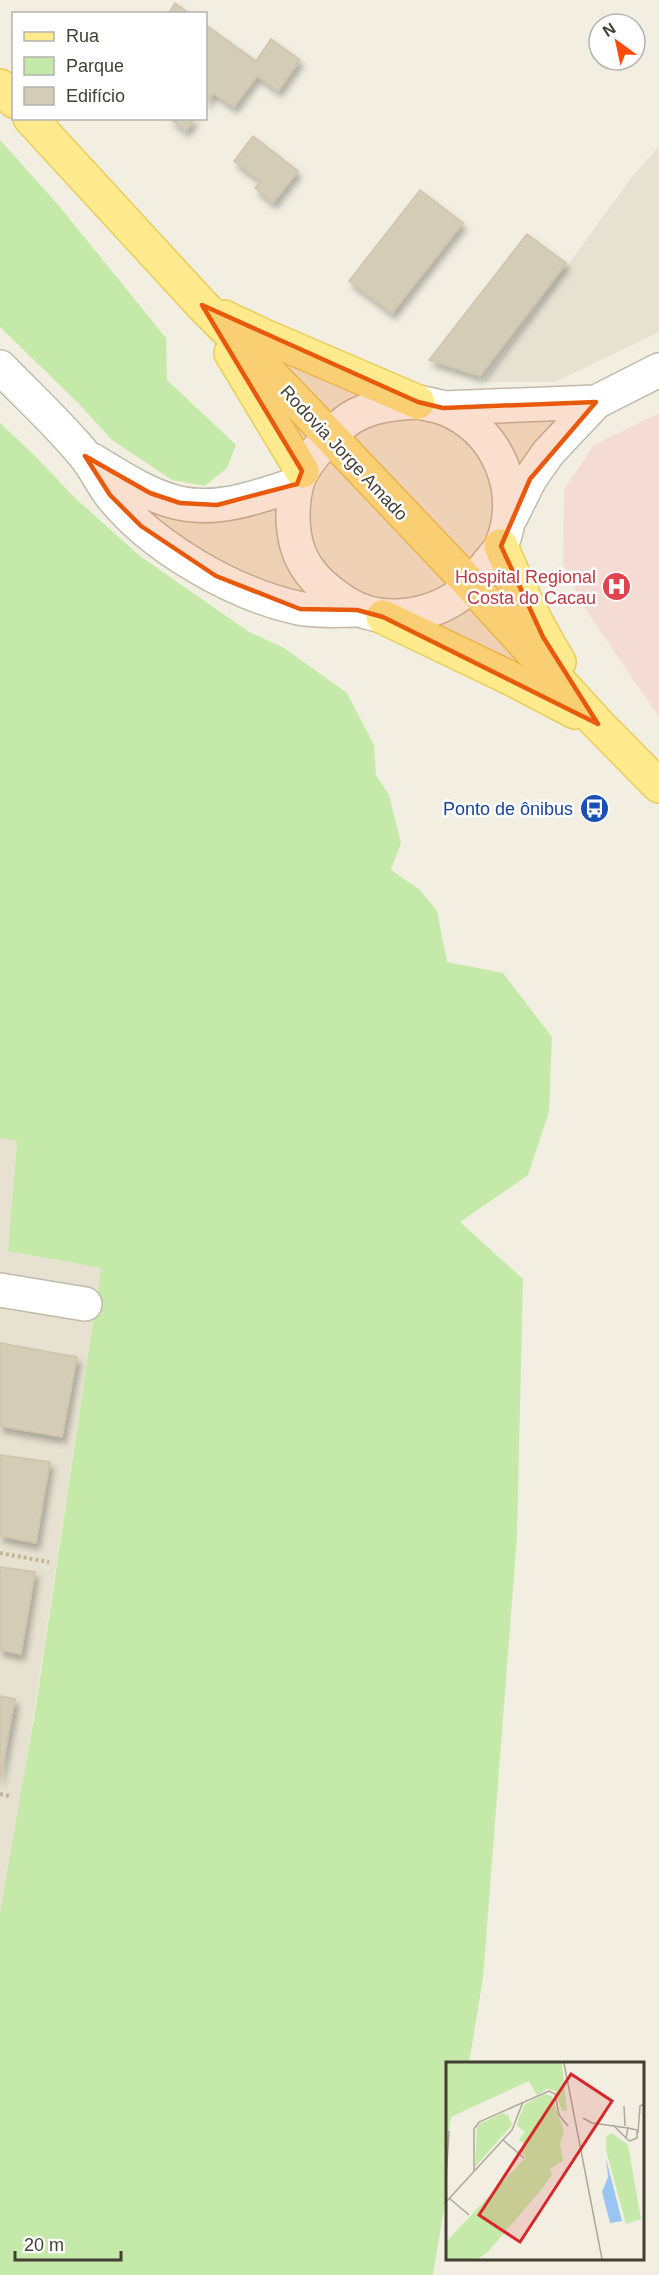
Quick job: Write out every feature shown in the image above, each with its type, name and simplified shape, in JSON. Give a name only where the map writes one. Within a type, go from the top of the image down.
[{"type":"main road","points":[[0,86],[12,99]]},
{"type":"main road","name":"Rodovia Jorge Amado","points":[[32,120],[202,305],[288,392],[329,438],[471,585],[598,724],[659,786]]},
{"type":"main road","points":[[202,305],[262,335],[430,405]]},
{"type":"main road","points":[[202,305],[299,478]]},
{"type":"main road","points":[[505,533],[520,591],[543,637],[598,724]]},
{"type":"main road","points":[[370,613],[515,681],[598,724]]},
{"type":"street","points":[[0,367],[85,456],[110,495],[141,526],[172,550],[216,576],[258,596],[300,609],[415,615],[444,604],[471,585],[505,533],[530,479],[548,453],[596,402],[659,370]]},
{"type":"street","points":[[370,613],[325,590],[302,559],[292,522],[299,478],[329,438],[354,416],[385,404],[596,402]]},
{"type":"street","points":[[430,405],[467,420],[488,440],[503,466],[510,494],[505,533]]},
{"type":"street","points":[[85,456],[150,493],[180,503],[217,505],[251,499],[299,478]]},
{"type":"street","points":[[0,1290],[85,1304]]},
{"type":"path","points":[[0,1553],[49,1562]]},
{"type":"path","points":[[0,1794],[10,1796]]},
{"type":"highlighted area","points":[[202,305],[418,402],[443,408],[596,402],[530,479],[501,546],[543,637],[598,724],[383,617],[357,610],[300,609],[216,576],[141,526],[110,495],[85,456],[150,493],[180,503],[217,505],[297,484],[302,471]]},
{"type":"shaded area","points":[[659,146],[659,332],[555,382],[483,382],[631,178]]},
{"type":"shaded area","name":"Hospital Regional Costa do Cacau","points":[[659,413],[659,717],[586,610],[563,564],[564,489],[594,445]]},
{"type":"shaded area","points":[[0,1138],[17,1141],[8,1251],[101,1268],[0,1937]]},
{"type":"green space","points":[[0,140],[59,206],[166,338],[167,380],[236,445],[227,468],[205,486],[172,480],[112,440],[79,404],[0,327]]},
{"type":"green space","points":[[0,423],[74,497],[140,556],[249,632],[284,648],[347,693],[374,745],[376,775],[389,795],[401,843],[391,870],[420,890],[437,911],[447,962],[503,973],[552,1037],[549,1112],[528,1175],[460,1222],[523,1279],[517,1536],[483,1978],[469,2062],[446,2062],[446,2197],[433,2275],[0,2275],[0,1914],[35,1712],[101,1268],[8,1251],[17,1141],[0,1138]]},
{"type":"building","points":[[175,3],[187,12],[169,12]]},
{"type":"building","points":[[207,26],[256,61],[271,39],[300,60],[278,91],[257,76],[234,107],[213,93],[207,102]]},
{"type":"building","points":[[172,120],[194,120],[186,131]]},
{"type":"building","points":[[253,136],[298,171],[273,203],[255,188],[261,181],[234,161]]},
{"type":"building","points":[[420,190],[463,223],[392,313],[349,281]]},
{"type":"building","points":[[527,234],[566,263],[480,376],[429,360]]},
{"type":"building","points":[[0,1343],[77,1357],[62,1437],[0,1426]]},
{"type":"building","points":[[0,1455],[50,1462],[36,1543],[0,1536]]},
{"type":"building","points":[[0,1567],[35,1572],[21,1654],[0,1650]]},
{"type":"building","points":[[0,1696],[15,1699],[0,1780]]},
{"type":"place","name":"Hospital Regional Costa do Cacau","points":[[617,587]]},
{"type":"place","name":"Ponto de ônibus","points":[[594,809]]}]
